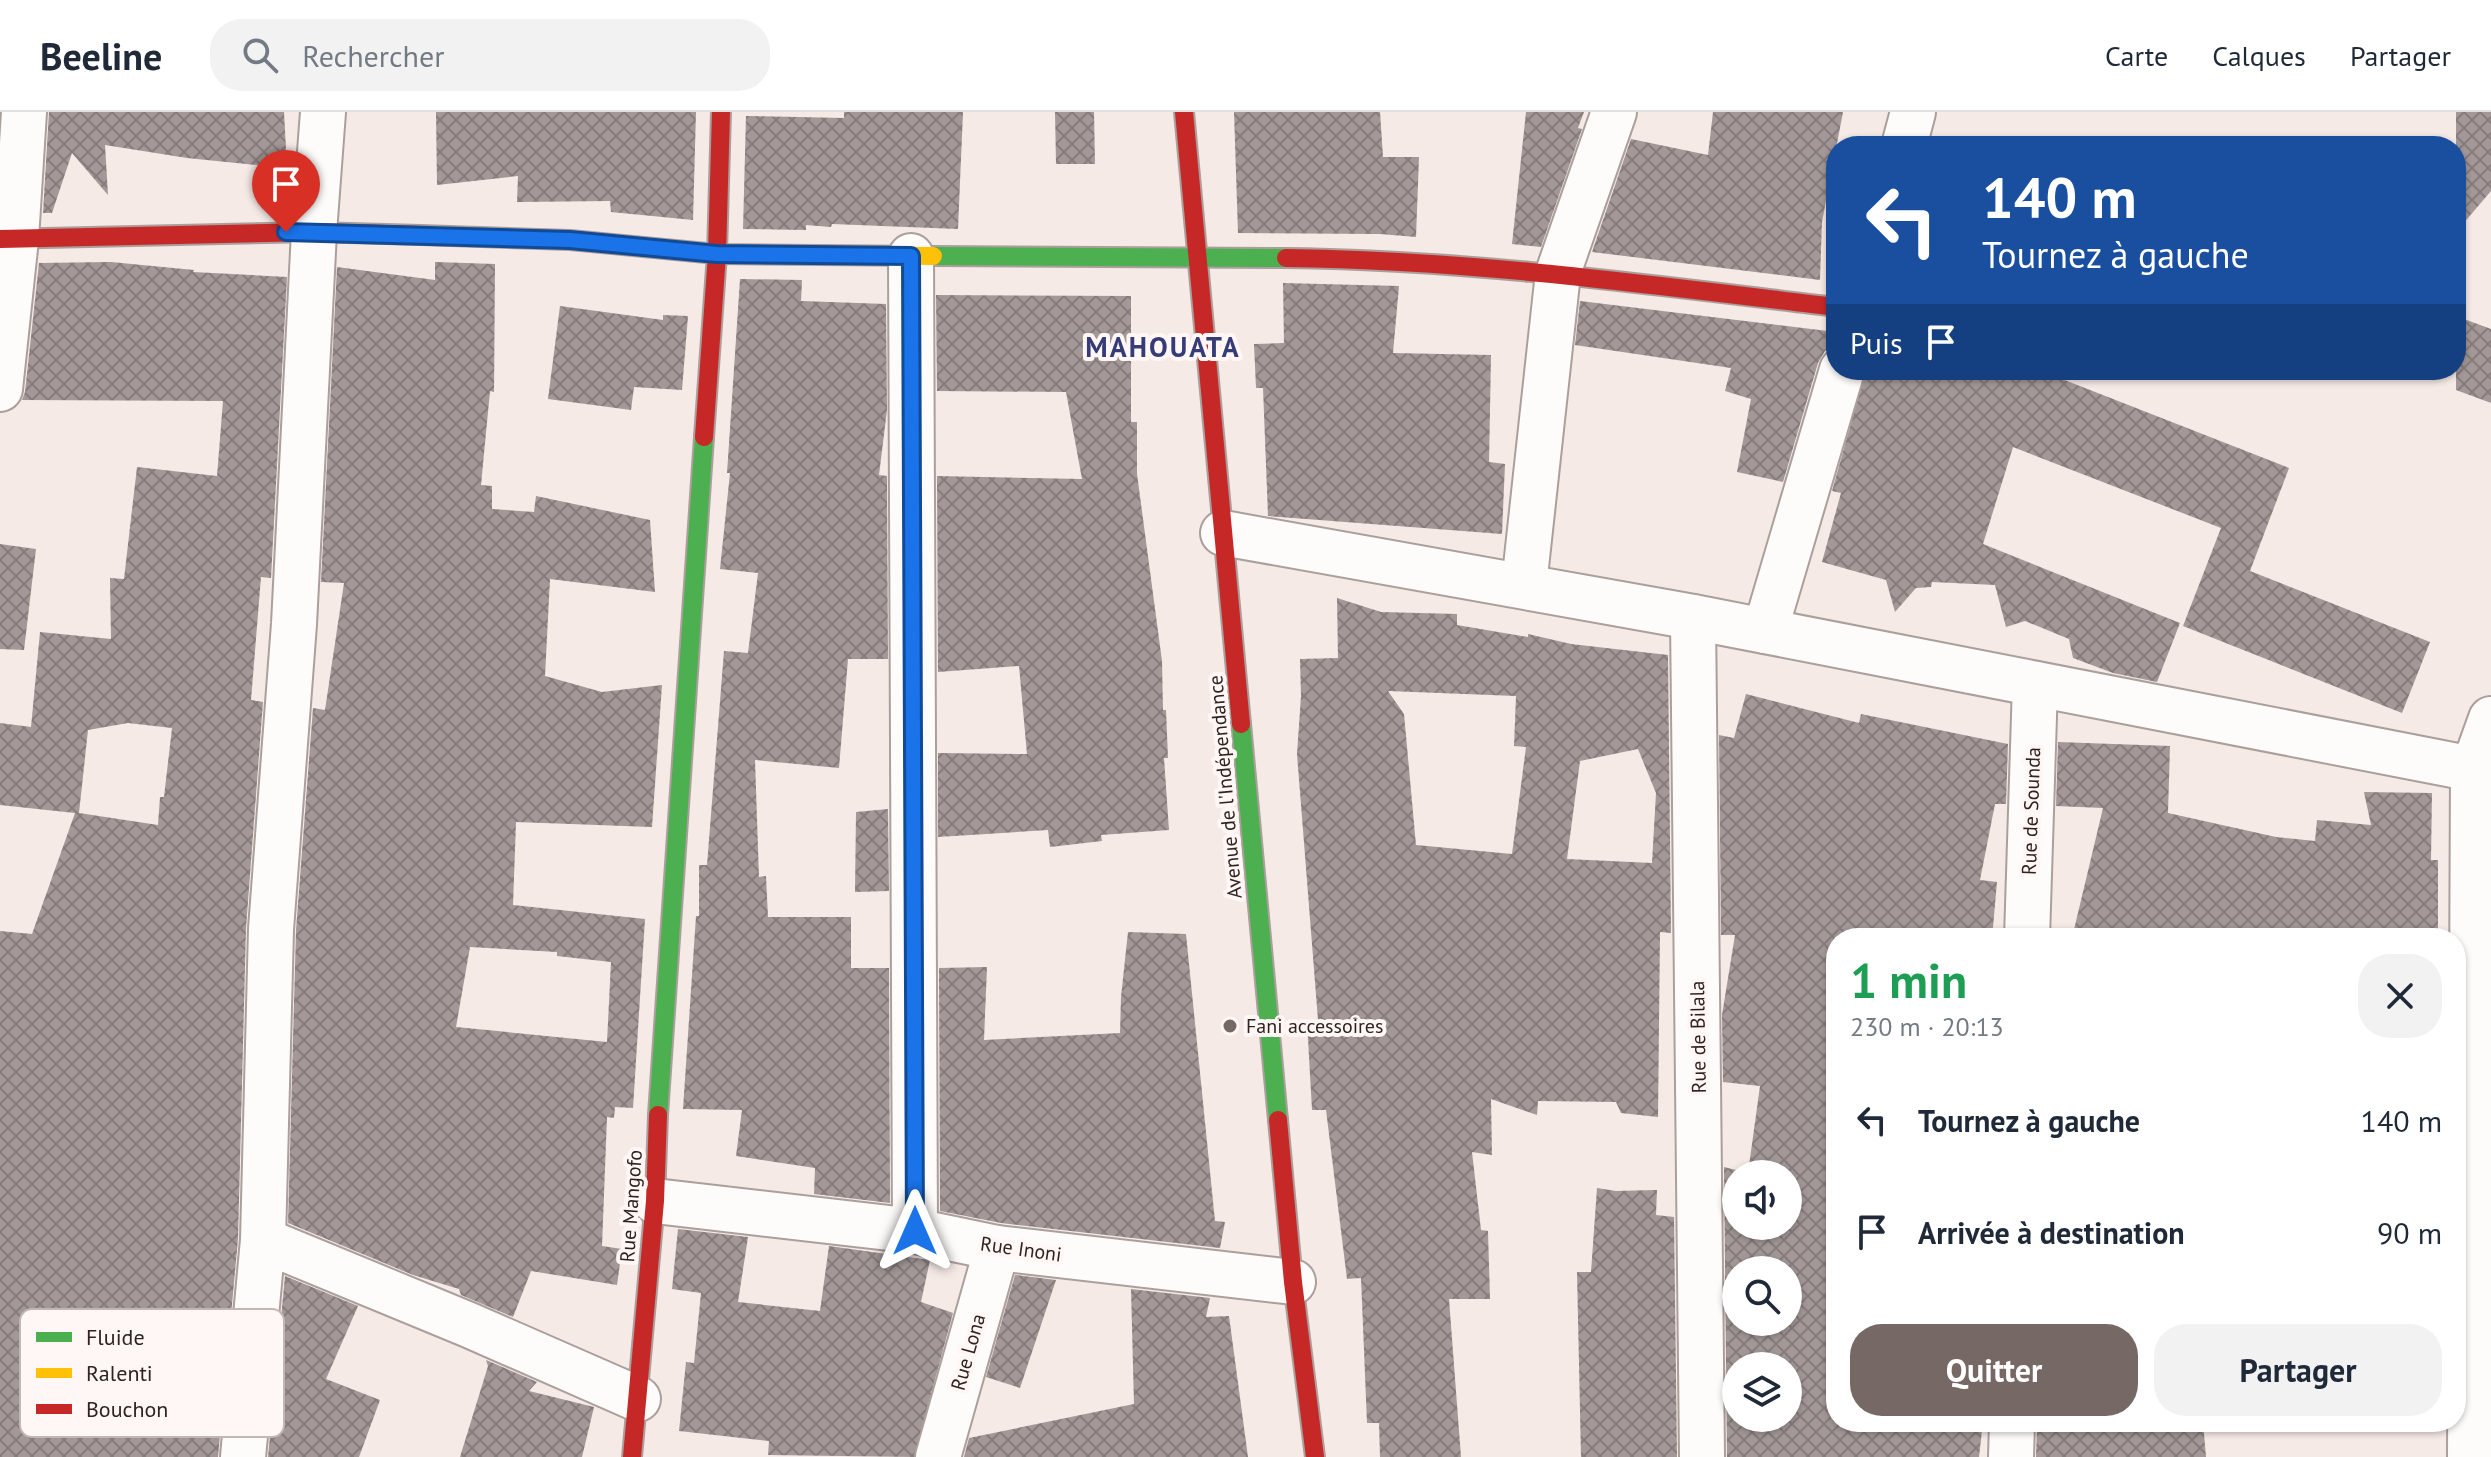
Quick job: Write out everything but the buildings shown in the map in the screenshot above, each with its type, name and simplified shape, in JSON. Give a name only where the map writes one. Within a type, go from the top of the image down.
[{"type":"street","points":[[0,389],[8,239],[24,112]]},
{"type":"street","points":[[257,1309],[263,1240],[271,929],[294,624],[323,112]]},
{"type":"street","name":"Rue Mangofo","points":[[632,1457],[655,1201],[660,1068],[717,254],[721,112]]},
{"type":"street","name":"Avenue de l'Indépendance","points":[[1184,112],[1293,1282],[1315,1457]]},
{"type":"street","points":[[1524,585],[1558,273],[1614,112]]},
{"type":"street","points":[[1907,136],[1913,112]]},
{"type":"street","points":[[8,239],[314,232],[570,240],[717,254],[1380,259],[1558,273],[1826,306]]},
{"type":"street","points":[[911,256],[915,1231]]},
{"type":"street","points":[[1765,631],[1839,380]]},
{"type":"street","points":[[1223,533],[1524,585],[2473,769]]},
{"type":"street","name":"Rue de Bilala","points":[[1693,617],[1702,1457]]},
{"type":"street","name":"Rue de Sounda","points":[[2027,928],[2035,684]]},
{"type":"street","points":[[2470,1457],[2473,769],[2491,719]]},
{"type":"street","name":"Rue Inoni","points":[[655,1201],[915,1231],[997,1248],[1293,1282]]},
{"type":"street","points":[[263,1240],[638,1399]]},
{"type":"street","name":"Rue Lona","points":[[938,1457],[997,1248]]},
{"type":"street","points":[[2011,1457],[2012,1432]]},
{"type":"street","points":[[243,1457],[245,1437]]},
{"type":"traffic: fast","points":[[933,256],[1286,258]]},
{"type":"traffic: fast","points":[[658,1115],[704,437]]},
{"type":"traffic: fast","points":[[1241,724],[1278,1120]]},
{"type":"traffic: slow","points":[[421,235],[570,240],[717,254],[933,256]]},
{"type":"traffic: jam","points":[[704,437],[717,254],[721,112]]},
{"type":"traffic: jam","points":[[1184,112],[1241,724]]},
{"type":"traffic: jam","points":[[0,239],[314,232],[421,235]]},
{"type":"traffic: jam","points":[[1286,258],[1493,269],[1826,306]]},
{"type":"traffic: jam","points":[[632,1457],[655,1201],[658,1115]]},
{"type":"traffic: jam","points":[[1278,1120],[1293,1282],[1315,1457]]},
{"type":"place","name":"Fani accessoires","points":[[1230,1026]]},
{"type":"district","name":"MAHOUATA","points":[[1163,347]]},
{"type":"route","points":[[286,232],[570,240],[717,254],[911,256],[915,1231]]}]
